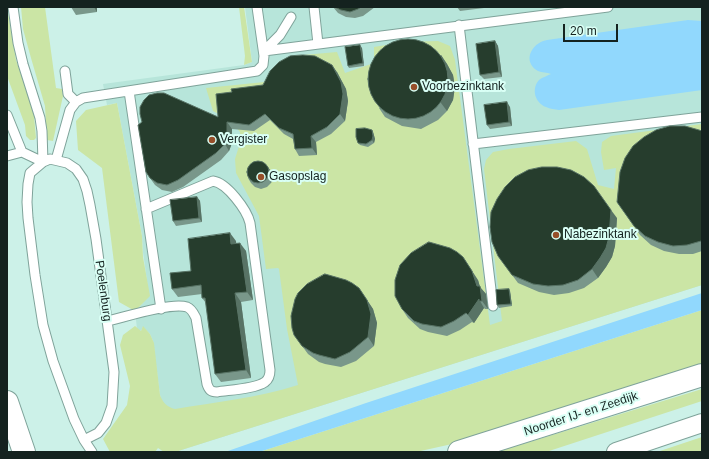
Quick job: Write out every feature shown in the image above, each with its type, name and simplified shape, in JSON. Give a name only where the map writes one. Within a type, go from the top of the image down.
[{"type":"street","name":"Noorder IJ- en Zeedijk","points":[[460,452],[702,375]]},
{"type":"street","points":[[7,402],[24,452]]},
{"type":"street","points":[[616,452],[702,423]]},
{"type":"lane","points":[[13,7],[22,64],[40,118],[43,162]]},
{"type":"lane","points":[[92,452],[84,440],[74,419],[53,361],[43,325],[35,275],[27,202],[30,173],[43,162],[50,159],[56,160],[70,110],[76,102],[84,98],[253,73],[261,69],[263,65],[264,51],[257,7]]},
{"type":"lane","points":[[314,7],[318,44]]},
{"type":"lane","points":[[264,51],[608,7]]},
{"type":"lane","points":[[264,51],[280,35],[292,17]]},
{"type":"lane","points":[[459,26],[493,306]]},
{"type":"lane","points":[[65,71],[68,94],[76,102]]},
{"type":"lane","points":[[129,91],[161,309]]},
{"type":"lane","points":[[7,115],[22,152]]},
{"type":"lane","points":[[473,144],[702,117]]},
{"type":"lane","points":[[7,156],[22,152],[43,162]]},
{"type":"lane","name":"Poelenburg","points":[[56,160],[67,163],[76,169],[83,179],[87,191],[92,212],[114,372],[112,406],[106,423],[98,433],[84,440]]},
{"type":"lane","points":[[108,321],[161,309],[178,306],[186,307],[192,310],[196,318],[207,384],[212,392],[257,386],[265,382],[270,376],[250,223],[248,215],[242,205],[220,183],[214,181],[146,209]]},
{"type":"shaded area","points":[[245,7],[702,7],[702,285],[175,452],[160,395],[153,341],[150,334],[143,327],[141,331],[137,329],[135,311],[149,296],[142,236],[117,103],[107,105],[103,84],[244,65],[252,62]]},
{"type":"green space","points":[[7,7],[16,60],[34,116],[36,138],[34,140],[30,140],[26,136],[25,125],[7,76]]},
{"type":"green space","points":[[21,7],[45,7],[56,88],[62,89],[63,96],[53,141],[47,140],[45,106],[23,29]]},
{"type":"green space","points":[[239,7],[244,7],[252,62],[244,65],[245,56]]},
{"type":"green space","points":[[438,41],[450,46],[455,60],[490,325],[502,321],[484,169],[486,160],[493,152],[576,141],[587,149],[598,185],[614,189],[616,168],[604,170],[601,152],[602,142],[611,136],[702,124],[702,285],[175,452],[164,452],[158,448],[155,452],[110,452],[103,439],[127,405],[130,386],[120,345],[123,335],[135,326],[141,331],[143,326],[150,334],[154,343],[160,395],[162,400],[172,408],[175,409],[252,396],[298,385],[287,329],[279,269],[266,269],[259,216],[236,173],[235,159],[240,143],[240,132],[230,120],[213,111],[206,88],[264,82],[279,65],[292,56],[337,52],[345,73],[374,63],[374,47],[404,42]]},
{"type":"green space","points":[[117,103],[142,236],[143,257],[150,296],[135,311],[119,302],[102,168],[78,150],[76,121],[86,110]]},
{"type":"green space","points":[[702,310],[702,365],[452,444],[416,452],[259,452]]},
{"type":"green space","points":[[702,389],[702,401],[546,452],[497,452]]},
{"type":"green space","points":[[702,437],[702,452],[657,452]]},
{"type":"water","points":[[688,20],[702,21],[702,90],[559,110],[551,109],[542,105],[537,99],[535,95],[535,87],[540,79],[551,74],[538,71],[530,63],[530,53],[541,42]]},
{"type":"water","points":[[702,293],[702,310],[259,452],[225,452],[366,403]]},
{"type":"building","points":[[335,7],[361,7],[350,12]]},
{"type":"building","name":"Voorbezinktank","points":[[408,39],[423,42],[436,51],[445,64],[448,79],[445,94],[436,107],[423,116],[408,119],[393,116],[380,107],[371,94],[368,79],[371,64],[380,51],[393,42]]},
{"type":"building","points":[[495,41],[499,72],[480,75],[476,44]]},
{"type":"building","points":[[360,45],[363,63],[348,66],[345,47]]},
{"type":"building","points":[[290,56],[315,56],[332,65],[341,82],[343,94],[340,114],[327,127],[311,136],[312,148],[295,149],[293,134],[279,128],[265,114],[249,125],[227,122],[227,137],[225,144],[216,153],[178,180],[167,185],[157,183],[150,178],[146,172],[138,125],[142,122],[140,107],[149,95],[164,93],[218,117],[216,94],[232,92],[231,89],[263,85],[270,71],[279,62]]},
{"type":"building","points":[[507,102],[509,122],[487,125],[484,105]]},
{"type":"building","name":"Nabezinktank","points":[[670,126],[685,126],[702,131],[702,243],[701,241],[687,245],[673,246],[658,242],[645,236],[634,226],[617,202],[620,172],[625,158],[633,146],[656,130]]},
{"type":"building","points":[[365,128],[372,130],[372,140],[366,144],[358,143],[356,129]]},
{"type":"building","name":"Gasopslag","points":[[258,161],[266,164],[269,172],[266,180],[258,183],[250,180],[247,172],[250,164]]},
{"type":"building","name":"Nabezinktank","points":[[542,167],[557,167],[571,170],[584,177],[594,186],[611,210],[609,237],[606,248],[600,258],[592,269],[578,280],[563,285],[548,286],[533,284],[512,275],[498,256],[492,242],[490,227],[491,212],[505,187],[515,177],[528,170]]},
{"type":"building","points":[[197,197],[199,218],[173,221],[170,200]]},
{"type":"building","points":[[230,233],[231,244],[240,243],[247,292],[235,293],[246,370],[215,374],[205,298],[202,298],[201,285],[172,289],[170,273],[191,271],[188,239]]},
{"type":"building","points":[[429,242],[450,248],[463,257],[472,271],[477,286],[480,286],[482,301],[479,301],[479,299],[468,315],[466,313],[441,327],[414,321],[402,309],[395,296],[395,280],[400,265],[411,253]]},
{"type":"building","points":[[325,274],[346,280],[359,288],[367,300],[371,314],[368,337],[350,352],[335,359],[313,353],[302,346],[294,335],[292,328],[291,316],[298,293],[307,284]]},
{"type":"building","points":[[509,289],[511,304],[497,305],[496,290]]},
{"type":"place","name":"Voorbezinktank","points":[[414,87]]},
{"type":"place","name":"Vergister","points":[[212,140]]},
{"type":"place","name":"Gasopslag","points":[[261,177]]},
{"type":"place","name":"Nabezinktank","points":[[556,235]]}]
